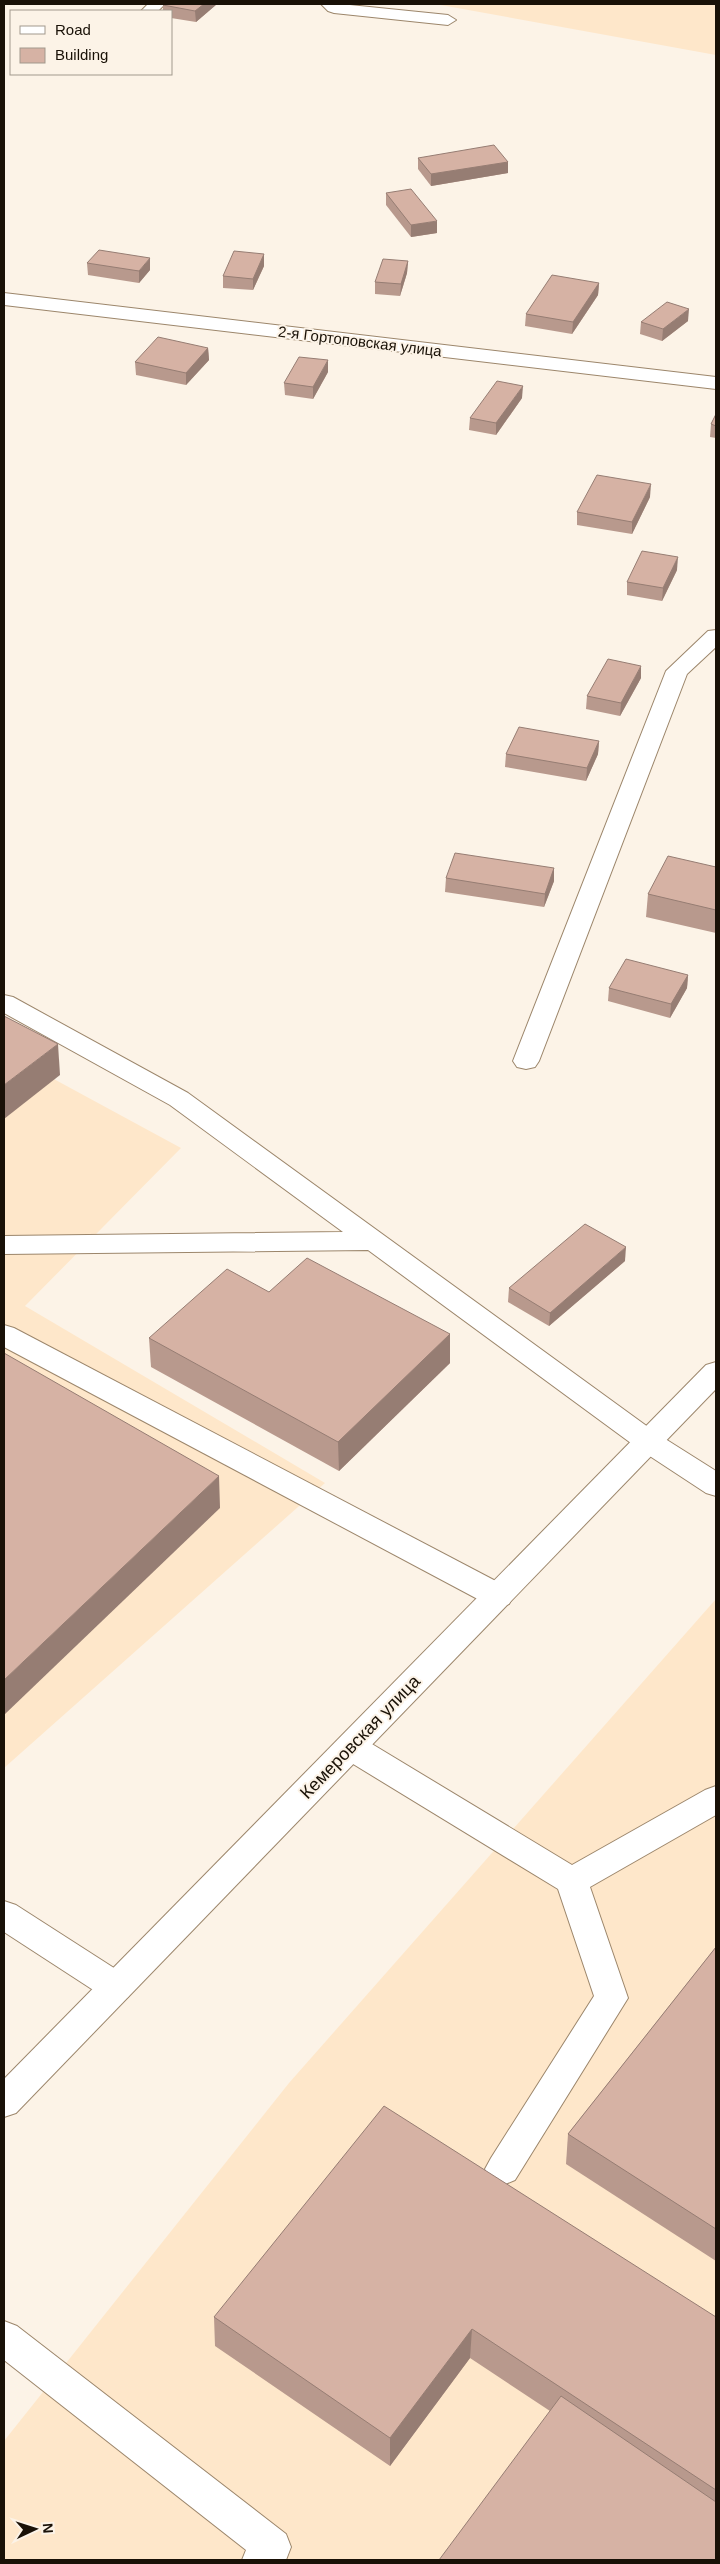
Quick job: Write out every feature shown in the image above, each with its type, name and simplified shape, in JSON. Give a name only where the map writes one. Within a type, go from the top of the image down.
[{"type":"street","points":[[329,4],[334,8],[448,20]]},
{"type":"street","name":"2-я Гортоповская улица","points":[[4,299],[716,382]]},
{"type":"street","points":[[526,1061],[677,671],[716,636]]},
{"type":"street","points":[[4,1003],[179,1099],[649,1442],[716,1485]]},
{"type":"street","points":[[4,1245],[373,1240]]},
{"type":"street","points":[[4,1335],[498,1596]]},
{"type":"street","name":"Кемеровская улица","points":[[4,2102],[716,1372]]},
{"type":"street","points":[[351,1747],[572,1881],[611,1998],[503,2169]]},
{"type":"street","points":[[572,1881],[716,1799]]},
{"type":"street","points":[[4,1915],[116,1987]]},
{"type":"street","points":[[4,2338],[272,2546],[261,2560]]},
{"type":"shaded area","points":[[435,4],[716,4],[716,55]]},
{"type":"shaded area","points":[[4,1052],[181,1148],[25,1306],[325,1483],[4,1768]]},
{"type":"shaded area","points":[[716,1599],[716,2560],[4,2560],[4,2441],[289,2083]]},
{"type":"building","points":[[204,4],[195,11],[163,5]]},
{"type":"building","points":[[494,145],[508,162],[431,174],[418,158]]},
{"type":"building","points":[[411,189],[437,221],[411,225],[386,193]]},
{"type":"building","points":[[99,250],[150,258],[139,271],[87,263]]},
{"type":"building","points":[[234,251],[264,254],[253,279],[223,276]]},
{"type":"building","points":[[383,259],[408,261],[401,284],[375,282]]},
{"type":"building","points":[[552,275],[599,283],[573,322],[526,314]]},
{"type":"building","points":[[667,302],[689,309],[663,329],[641,322]]},
{"type":"building","points":[[158,337],[208,348],[186,373],[135,362]]},
{"type":"building","points":[[299,357],[328,360],[313,387],[284,383]]},
{"type":"building","points":[[497,381],[523,386],[496,423],[470,418]]},
{"type":"building","points":[[716,414],[716,426],[711,424]]},
{"type":"building","points":[[597,475],[651,484],[632,522],[577,512]]},
{"type":"building","points":[[642,551],[678,557],[663,588],[627,582]]},
{"type":"building","points":[[608,659],[641,666],[621,703],[587,696]]},
{"type":"building","points":[[519,727],[599,741],[587,768],[506,754]]},
{"type":"building","points":[[455,853],[554,868],[545,894],[446,878]]},
{"type":"building","points":[[668,856],[716,867],[716,910],[648,894]]},
{"type":"building","points":[[626,959],[688,975],[671,1004],[609,988]]},
{"type":"building","points":[[4,1016],[58,1044],[4,1085]]},
{"type":"building","points":[[585,1224],[626,1247],[550,1313],[509,1288]]},
{"type":"building","points":[[307,1258],[450,1334],[338,1442],[149,1338],[227,1269],[269,1292]]},
{"type":"building","points":[[4,1353],[219,1476],[4,1680]]},
{"type":"building","points":[[716,1947],[716,2229],[568,2134]]},
{"type":"building","points":[[384,2106],[716,2317],[716,2490],[472,2329],[390,2438],[214,2317]]},
{"type":"building","points":[[561,2396],[716,2502],[716,2560],[439,2560]]}]
